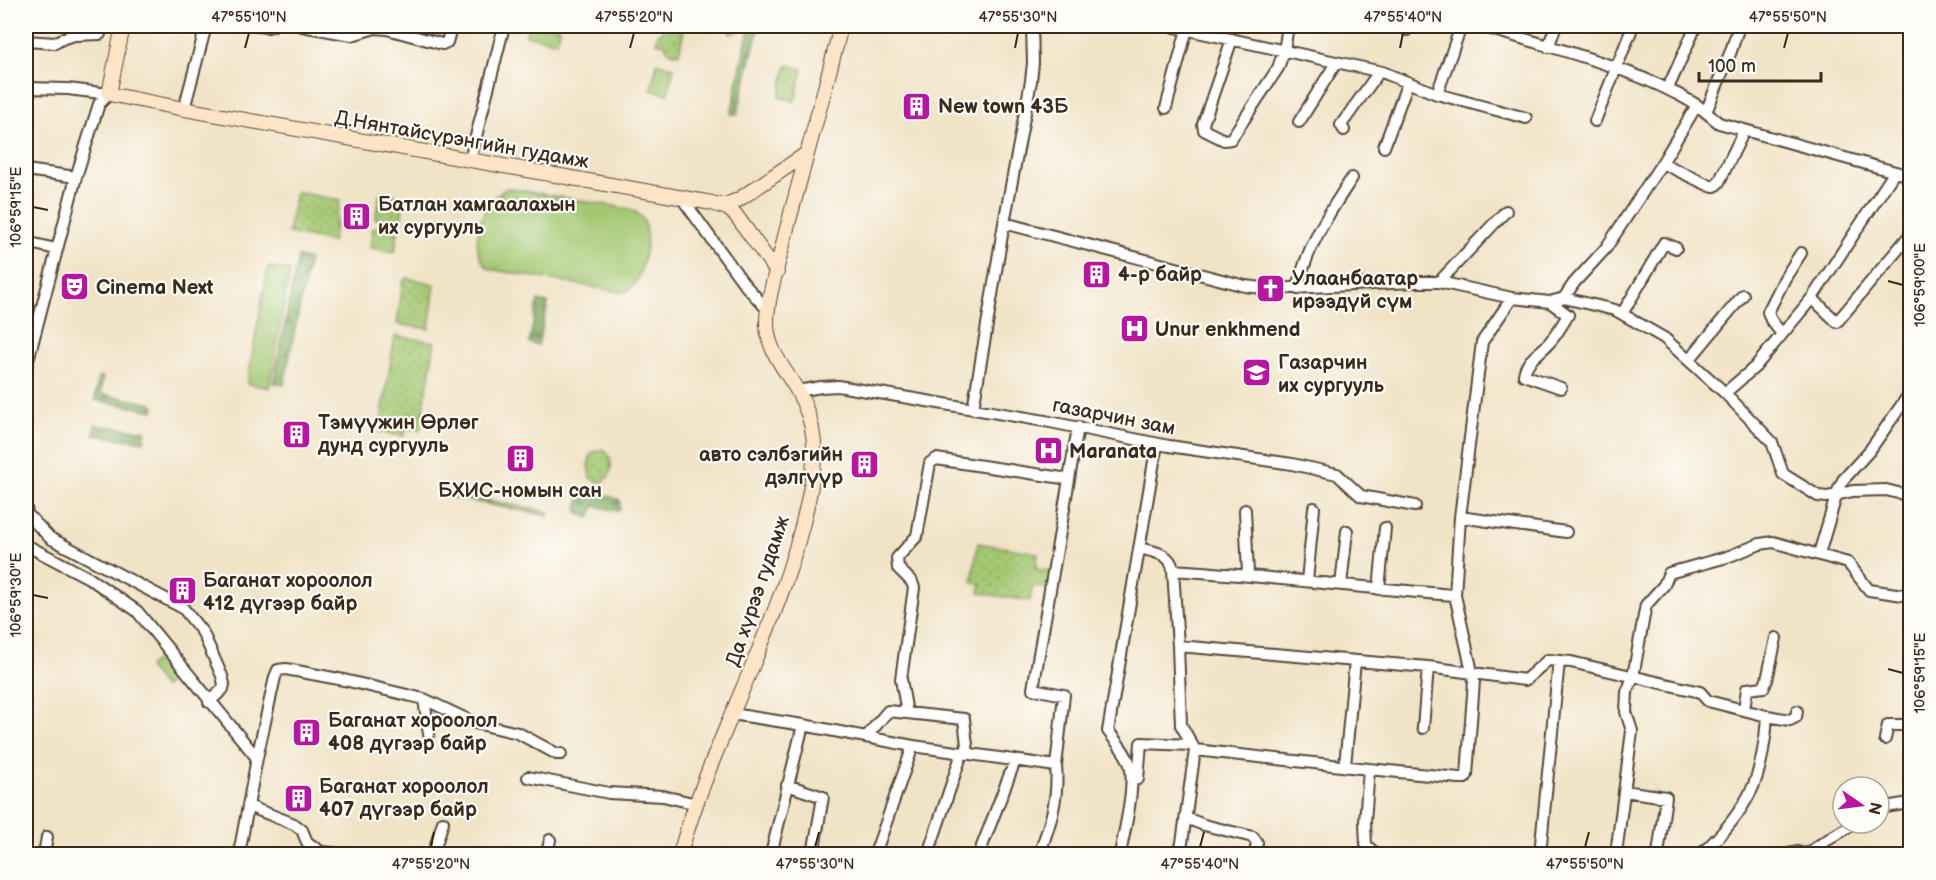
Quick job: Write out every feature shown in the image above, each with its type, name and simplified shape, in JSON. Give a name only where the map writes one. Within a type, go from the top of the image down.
[{"type":"main road","points":[[109,94],[123,26]]},
{"type":"main road","name":"Да хүрээ гудамж","points":[[681,855],[697,804],[789,570],[810,491],[815,438],[812,424],[798,391],[781,366],[770,343],[767,328],[768,310],[806,154],[841,26]]},
{"type":"main road","name":"Д.Нянтайсүрэнгийн гудамж","points":[[109,94],[712,202],[735,214],[777,272]]},
{"type":"main road","points":[[712,202],[728,204],[738,200],[806,154]]},
{"type":"street","points":[[184,109],[206,26]]},
{"type":"street","points":[[258,26],[272,26]]},
{"type":"street","points":[[302,26],[352,35],[387,27],[442,44],[447,42],[449,35]]},
{"type":"street","points":[[470,160],[504,26]]},
{"type":"street","points":[[973,409],[1004,222],[1031,81],[1032,26]]},
{"type":"street","points":[[1170,26],[1379,72],[1437,94],[1526,118]]},
{"type":"street","points":[[1232,39],[1203,124],[1204,130],[1224,140],[1231,139],[1278,68],[1284,51],[1288,26]]},
{"type":"street","points":[[1437,94],[1459,32],[1466,26]]},
{"type":"street","points":[[1482,26],[1617,69],[1668,88],[1697,105],[1719,123],[1911,176]]},
{"type":"street","points":[[1548,47],[1556,26]]},
{"type":"street","points":[[1595,121],[1633,26]]},
{"type":"street","points":[[1668,88],[1696,26]]},
{"type":"street","points":[[1706,112],[1739,26]]},
{"type":"street","points":[[1166,108],[1187,29]]},
{"type":"street","points":[[26,41],[55,43],[75,35],[100,34]]},
{"type":"street","points":[[1299,122],[1336,63]]},
{"type":"street","points":[[1344,130],[1341,125],[1347,114],[1379,72]]},
{"type":"street","points":[[1384,147],[1408,82]]},
{"type":"street","points":[[26,88],[68,89],[109,94]]},
{"type":"street","points":[[26,368],[75,177],[99,105],[109,94]]},
{"type":"street","points":[[1564,298],[1574,283],[1606,248],[1697,105]]},
{"type":"street","points":[[1662,163],[1710,186],[1715,186],[1744,131]]},
{"type":"street","points":[[26,170],[75,177]]},
{"type":"street","points":[[1725,393],[1755,367],[1812,297],[1894,172]]},
{"type":"street","points":[[1299,289],[1303,265],[1317,233],[1352,178]]},
{"type":"street","points":[[681,197],[745,285],[768,310]]},
{"type":"street","points":[[1439,282],[1506,211]]},
{"type":"street","points":[[1004,222],[1245,286],[1299,289],[1439,282],[1512,298],[1550,302],[1564,298],[1615,310],[1664,338],[1689,360],[1725,393],[1772,442],[1783,474],[1818,496],[1886,490],[1911,496]]},
{"type":"street","points":[[1812,297],[1837,322],[1911,235]]},
{"type":"street","points":[[26,242],[56,249]]},
{"type":"street","points":[[1622,314],[1664,243],[1677,248]]},
{"type":"street","points":[[1782,333],[1771,320],[1768,312],[1801,253]]},
{"type":"street","points":[[1689,360],[1743,295]]},
{"type":"street","points":[[1124,851],[1135,811],[1142,743],[1465,778],[1472,730],[1474,672],[1455,595],[1460,517],[1482,342],[1512,298]]},
{"type":"street","points":[[1550,302],[1568,315],[1547,345],[1532,358],[1524,375],[1561,388]]},
{"type":"street","name":"газарчин зам","points":[[798,391],[838,386],[1078,427],[1157,444],[1293,464],[1337,474],[1361,496],[1415,506]]},
{"type":"street","points":[[1819,554],[1843,480],[1870,450],[1911,393]]},
{"type":"street","points":[[1039,855],[1049,829],[1058,787],[1056,766],[1064,695],[1033,689],[1078,427]]},
{"type":"street","points":[[1124,851],[1131,769],[1129,759],[1108,731],[1157,444]]},
{"type":"street","points":[[907,713],[901,679],[914,588],[912,582],[898,568],[897,558],[917,537],[930,463],[936,459],[1068,479]]},
{"type":"street","points":[[26,508],[27,514],[50,538],[183,608],[203,633],[224,684],[223,689],[209,702]]},
{"type":"street","points":[[1307,581],[1314,508]]},
{"type":"street","points":[[1245,510],[1248,574]]},
{"type":"street","points":[[1460,517],[1566,532]]},
{"type":"street","points":[[1379,589],[1385,528]]},
{"type":"street","points":[[1341,585],[1347,531]]},
{"type":"street","points":[[1616,855],[1632,731],[1626,712],[1627,692],[1633,677],[1646,605],[1664,585],[1669,573],[1773,542],[1848,563],[1869,590],[1911,596]]},
{"type":"street","points":[[26,545],[89,578],[137,611],[256,758]]},
{"type":"street","points":[[1139,548],[1168,557],[1173,563],[1181,725],[1193,747],[1186,818],[1179,852]]},
{"type":"street","points":[[89,578],[106,567]]},
{"type":"street","points":[[1173,570],[1248,574],[1455,595]]},
{"type":"street","points":[[1744,710],[1747,689],[1764,687],[1776,638]]},
{"type":"street","points":[[1178,646],[1428,667],[1525,680],[1548,660],[1572,662],[1700,692],[1708,701],[1767,716],[1790,720],[1796,717],[1797,711]]},
{"type":"street","points":[[1345,765],[1355,661]]},
{"type":"street","points":[[1540,855],[1559,661]]},
{"type":"street","points":[[1424,728],[1428,667]]},
{"type":"street","points":[[239,855],[256,758],[278,670],[286,669],[345,680],[424,699],[475,723],[518,733],[561,754]]},
{"type":"street","points":[[424,699],[429,734]]},
{"type":"street","points":[[867,736],[888,711],[964,719],[965,753],[928,855]]},
{"type":"street","points":[[732,714],[867,736],[913,746],[1056,766]]},
{"type":"street","points":[[1701,855],[1722,834],[1752,788],[1762,749],[1767,716]]},
{"type":"street","points":[[1885,739],[1888,724],[1911,725]]},
{"type":"street","points":[[771,855],[803,725]]},
{"type":"street","points":[[878,855],[876,851],[913,746]]},
{"type":"street","points":[[979,855],[1014,761]]},
{"type":"street","points":[[1369,769],[1365,822],[1366,845],[1376,855]]},
{"type":"street","points":[[528,777],[609,792],[663,796],[697,804]]},
{"type":"street","points":[[788,785],[823,797],[813,855]]},
{"type":"street","points":[[1624,791],[1666,797],[1658,855]]},
{"type":"street","points":[[1891,806],[1911,803]]},
{"type":"street","points":[[248,806],[294,824],[302,831],[307,842],[321,853],[344,855]]},
{"type":"street","points":[[1186,818],[1204,825],[1253,837],[1257,843],[1255,855]]},
{"type":"street","points":[[433,855],[443,822]]},
{"type":"street","points":[[1788,855],[1797,852],[1806,855],[1836,835]]},
{"type":"street","points":[[45,855],[47,837]]},
{"type":"street","points":[[547,855],[550,840]]},
{"type":"green space","points":[[528,26],[560,28],[557,42],[526,35]]},
{"type":"green space","points":[[663,26],[684,30],[679,54],[668,51],[665,44],[656,42]]},
{"type":"green space","points":[[759,26],[737,115],[731,114],[749,27],[730,34],[728,27]]},
{"type":"green space","points":[[657,63],[674,67],[668,94],[651,90]]},
{"type":"green space","points":[[787,65],[803,69],[795,101],[779,97]]},
{"type":"green space","points":[[508,188],[630,209],[638,214],[646,227],[646,250],[635,284],[626,292],[621,292],[489,269],[478,249],[479,225],[490,202]]},
{"type":"green space","points":[[296,192],[340,200],[332,242],[288,233]]},
{"type":"green space","points":[[380,193],[405,197],[400,223],[375,219]]},
{"type":"green space","points":[[373,227],[398,232],[395,252],[370,248]]},
{"type":"green space","points":[[298,257],[309,259],[284,385],[273,383]]},
{"type":"green space","points":[[268,267],[290,271],[269,388],[247,384]]},
{"type":"green space","points":[[407,278],[435,284],[429,329],[397,324],[403,281]]},
{"type":"green space","points":[[538,301],[548,303],[538,345],[529,343]]},
{"type":"green space","points":[[395,336],[435,342],[420,430],[406,428],[404,436],[379,432]]},
{"type":"green space","points":[[98,377],[103,377],[101,394],[153,404],[155,407],[153,411],[95,400]]},
{"type":"green space","points":[[95,425],[146,431],[144,442],[94,435]]},
{"type":"green space","points":[[603,449],[611,460],[610,473],[603,481],[597,482],[590,478],[588,465],[591,453]]},
{"type":"green space","points":[[440,491],[549,512],[548,516],[439,495]]},
{"type":"green space","points":[[595,492],[620,500],[620,510],[595,506],[590,518],[578,514],[580,498]]},
{"type":"green space","points":[[978,543],[1038,553],[1036,569],[1053,571],[1050,589],[1033,586],[1030,601],[979,593],[981,584],[972,582]]},
{"type":"green space","points":[[161,656],[178,677],[164,687],[148,667]]},
{"type":"place","name":"New town 43Б","points":[[917,106]]},
{"type":"place","name":"Батлан хамгаалахын их сургууль","points":[[357,216]]},
{"type":"place","name":"4-р байр","points":[[1097,274]]},
{"type":"place","name":"Cinema Next","points":[[75,287]]},
{"type":"place","name":"Улаанбаатар ирээдүй сүм","points":[[1271,289]]},
{"type":"place","name":"Unur enkhmend","points":[[1134,329]]},
{"type":"place","name":"Газарчин их сургууль","points":[[1257,373]]},
{"type":"place","name":"Тэмүүжин Өрлөг дунд сургууль","points":[[297,434]]},
{"type":"place","name":"Maranata","points":[[1048,451]]},
{"type":"place","name":"БХИС-номын сан","points":[[520,459]]},
{"type":"place","name":"авто сэлбэгийн дэлгүүр","points":[[864,465]]},
{"type":"place","name":"Баганат хороолол 412 дүгээр байр","points":[[182,591]]},
{"type":"place","name":"Баганат хороолол 408 дүгээр байр","points":[[307,732]]},
{"type":"place","name":"Баганат хороолол 407 дүгээр байр","points":[[298,798]]}]
